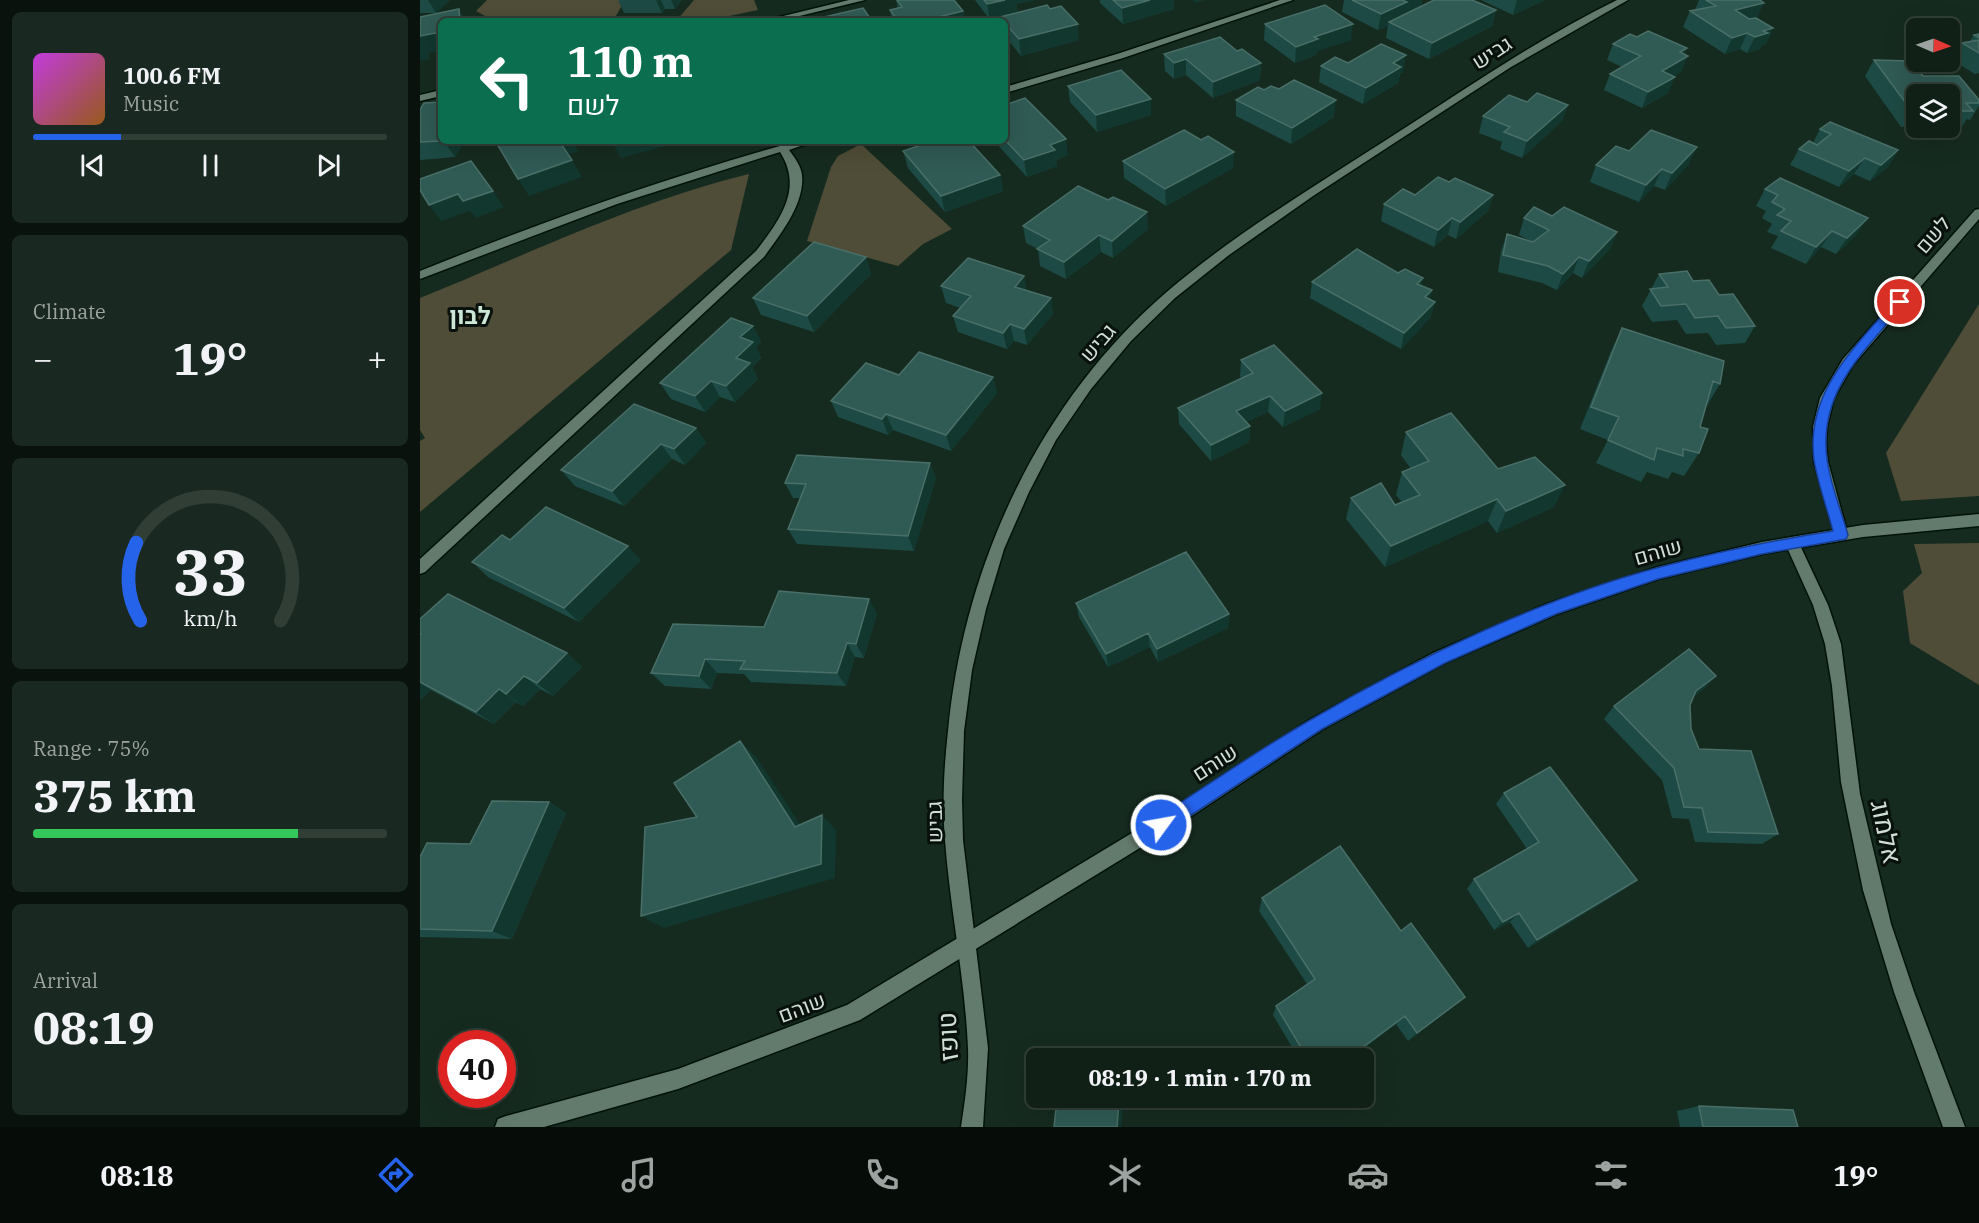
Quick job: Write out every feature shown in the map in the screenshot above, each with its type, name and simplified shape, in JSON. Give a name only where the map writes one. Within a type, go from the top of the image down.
[{"type":"street","points":[[780,18],[861,0]]},
{"type":"street","points":[[1008,89],[1145,48],[1289,0]]},
{"type":"street","name":"גביש","points":[[966,944],[953,835],[956,730],[971,637],[999,543],[1027,479],[1067,412],[1122,344],[1168,297],[1229,248],[1562,31],[1624,0]]},
{"type":"street","points":[[420,98],[438,94]]},
{"type":"street","points":[[420,275],[592,209],[798,144]]},
{"type":"street","points":[[420,568],[760,254],[780,226],[793,198],[797,170],[783,148]]},
{"type":"street","name":"לשם","points":[[1841,535],[1821,462],[1820,427],[1827,398],[1848,362],[1979,212]]},
{"type":"street","name":"שוהם","points":[[506,1127],[678,1079],[853,1013],[1180,813],[1317,724],[1439,658],[1552,609],[1647,577],[1762,548],[1841,535],[1979,520]]},
{"type":"street","name":"אלמוג","points":[[1792,543],[1820,602],[1833,642],[1839,675],[1854,809],[1875,898],[1908,1002],[1954,1127]]},
{"type":"street","name":"טופז","points":[[966,944],[978,1050],[972,1127]]},
{"type":"shaded area","points":[[487,0],[625,0],[615,18],[489,18],[476,11]]},
{"type":"shaded area","points":[[694,0],[754,0],[758,10],[719,18],[679,18]]},
{"type":"shaded area","points":[[861,144],[952,229],[923,244],[898,266],[807,241],[831,167],[838,156]]},
{"type":"shaded area","points":[[749,174],[731,250],[420,512],[420,441],[425,438],[420,430],[420,298],[623,214]]},
{"type":"shaded area","points":[[1979,304],[1979,496],[1901,501],[1886,453]]},
{"type":"shaded area","points":[[1979,543],[1979,685],[1910,643],[1903,591],[1922,573],[1914,544]]},
{"type":"building","points":[[897,0],[954,0],[963,11],[934,18],[896,18],[890,10],[902,7]]},
{"type":"building","points":[[984,0],[1005,0],[987,4]]},
{"type":"building","points":[[1113,0],[1150,0],[1122,8]]},
{"type":"building","points":[[1352,0],[1402,0],[1407,2],[1381,14]]},
{"type":"building","points":[[1434,0],[1472,0],[1496,10],[1432,43],[1389,22]]},
{"type":"building","points":[[1706,0],[1760,0],[1764,3],[1735,10],[1749,19],[1756,18],[1773,28],[1763,31],[1768,33],[1755,37],[1747,33],[1732,38],[1690,11],[1716,6]]},
{"type":"building","points":[[1047,5],[1050,9],[1061,6],[1078,24],[1019,39],[1008,26],[1008,18],[1000,17]]},
{"type":"building","points":[[1325,5],[1353,24],[1314,37],[1318,39],[1296,47],[1265,24]]},
{"type":"building","points":[[863,8],[870,18],[820,18]]},
{"type":"building","points":[[459,9],[460,18],[438,18],[438,33],[420,36],[420,17]]},
{"type":"building","points":[[1648,31],[1687,48],[1680,52],[1688,56],[1662,71],[1675,77],[1648,92],[1610,74],[1641,56],[1613,44],[1630,34],[1637,37]]},
{"type":"building","points":[[1220,37],[1237,51],[1242,49],[1261,63],[1213,82],[1186,59],[1174,63],[1164,54]]},
{"type":"building","points":[[1979,40],[1979,53],[1962,43]]},
{"type":"building","points":[[1381,44],[1406,55],[1393,63],[1401,67],[1366,88],[1321,66],[1335,57],[1348,63]]},
{"type":"building","points":[[1874,60],[1906,61],[1906,72],[1920,72],[1923,76],[1959,76],[1979,100],[1979,103],[1966,103],[1973,111],[1960,111],[1960,84],[1906,84],[1906,103]]},
{"type":"building","points":[[1121,70],[1151,99],[1096,115],[1068,86]]},
{"type":"building","points":[[1294,80],[1336,100],[1292,128],[1236,100],[1258,87],[1264,90],[1271,86],[1279,89]]},
{"type":"building","points":[[1537,93],[1568,105],[1527,141],[1504,132],[1510,127],[1483,116],[1509,95],[1527,102]]},
{"type":"building","points":[[1025,98],[1066,139],[1050,145],[1055,150],[1024,160],[1008,143],[1008,104]]},
{"type":"building","points":[[438,102],[438,141],[420,142],[420,110],[424,103]]},
{"type":"building","points":[[1830,122],[1898,150],[1881,165],[1865,158],[1849,171],[1799,149],[1809,141],[1817,145],[1831,134],[1820,129]]},
{"type":"building","points":[[1184,130],[1201,140],[1208,136],[1234,152],[1165,189],[1123,161]]},
{"type":"building","points":[[1651,130],[1697,147],[1672,173],[1662,169],[1646,185],[1596,165],[1616,146],[1629,151]]},
{"type":"building","points":[[497,144],[561,144],[572,160],[518,179]]},
{"type":"building","points":[[924,144],[972,144],[1000,175],[941,196],[903,151]]},
{"type":"building","points":[[471,161],[493,191],[463,201],[458,194],[429,205],[420,190],[420,179]]},
{"type":"building","points":[[1438,177],[1449,182],[1455,178],[1493,195],[1460,222],[1452,218],[1438,230],[1384,204],[1403,189],[1415,195]]},
{"type":"building","points":[[1780,178],[1868,218],[1847,238],[1832,231],[1816,247],[1781,231],[1791,221],[1777,215],[1785,209],[1772,202],[1778,195],[1765,189]]},
{"type":"building","points":[[1078,186],[1108,200],[1113,197],[1147,212],[1112,241],[1099,235],[1064,262],[1037,249],[1050,240],[1023,226]]},
{"type":"building","points":[[1534,207],[1552,216],[1564,207],[1617,232],[1589,261],[1579,257],[1563,274],[1548,266],[1503,255],[1507,234],[1533,242],[1549,230],[1524,218]]},
{"type":"building","points":[[814,242],[866,257],[807,316],[753,298]]},
{"type":"building","points":[[1357,249],[1398,273],[1405,269],[1423,278],[1417,284],[1432,290],[1425,297],[1435,302],[1404,333],[1312,282]]},
{"type":"building","points":[[968,258],[1024,276],[1015,287],[1051,298],[1024,329],[1010,324],[1003,333],[953,316],[971,296],[941,286]]},
{"type":"building","points":[[1687,271],[1693,281],[1709,280],[1719,295],[1733,294],[1755,326],[1726,328],[1718,316],[1695,318],[1686,304],[1661,306],[1650,289],[1668,287],[1659,274]]},
{"type":"building","points":[[731,318],[753,326],[740,337],[753,342],[736,358],[750,363],[726,386],[711,381],[695,396],[660,383]]},
{"type":"building","points":[[1622,328],[1724,361],[1720,384],[1713,381],[1700,427],[1708,429],[1699,453],[1683,449],[1683,456],[1657,448],[1654,460],[1608,440],[1619,417],[1591,407]]},
{"type":"building","points":[[1274,345],[1322,393],[1285,411],[1270,396],[1236,411],[1250,426],[1211,445],[1178,408],[1253,373],[1241,360]]},
{"type":"building","points":[[919,352],[993,377],[946,435],[886,414],[882,419],[831,401],[866,363],[899,375]]},
{"type":"building","points":[[634,404],[696,428],[674,449],[661,444],[612,491],[561,470]]},
{"type":"building","points":[[1451,413],[1498,469],[1535,457],[1565,485],[1506,511],[1497,499],[1391,546],[1351,498],[1381,483],[1395,505],[1420,495],[1402,472],[1429,461],[1406,432]]},
{"type":"building","points":[[797,455],[930,463],[908,536],[788,529],[806,484],[785,483]]},
{"type":"building","points":[[546,507],[628,546],[564,608],[472,562],[502,535],[510,540]]},
{"type":"building","points":[[1186,552],[1229,614],[1157,649],[1148,633],[1106,654],[1076,603]]},
{"type":"building","points":[[779,591],[869,599],[856,644],[847,643],[837,673],[740,669],[745,661],[705,659],[699,676],[651,673],[673,624],[764,627]]},
{"type":"building","points":[[448,594],[567,653],[537,683],[524,676],[506,694],[499,689],[476,712],[420,682],[420,619]]},
{"type":"building","points":[[1689,649],[1716,676],[1696,691],[1690,705],[1691,729],[1699,749],[1751,751],[1778,834],[1708,832],[1702,808],[1684,807],[1674,768],[1614,706]]},
{"type":"building","points":[[740,741],[795,827],[822,815],[821,864],[641,916],[645,827],[697,817],[674,783]]},
{"type":"building","points":[[1550,767],[1637,880],[1537,940],[1519,913],[1503,922],[1474,879],[1539,842],[1504,793]]},
{"type":"building","points":[[492,801],[549,802],[492,931],[420,929],[420,857],[427,843],[470,844]]},
{"type":"building","points":[[1340,846],[1401,931],[1411,923],[1465,997],[1417,1033],[1405,1016],[1362,1048],[1301,1048],[1276,1006],[1315,979],[1262,898]]},
{"type":"building","points":[[1699,1106],[1793,1110],[1798,1127],[1703,1127]]},
{"type":"building","points":[[1056,1108],[1119,1108],[1117,1127],[1054,1127]]},
{"type":"district","name":"לבון","points":[[470,316]]},
{"type":"route","points":[[1161,825],[1317,724],[1439,658],[1552,609],[1658,573],[1762,548],[1841,535],[1835,506],[1821,462],[1819,444],[1822,412],[1839,373],[1900,302]]}]
